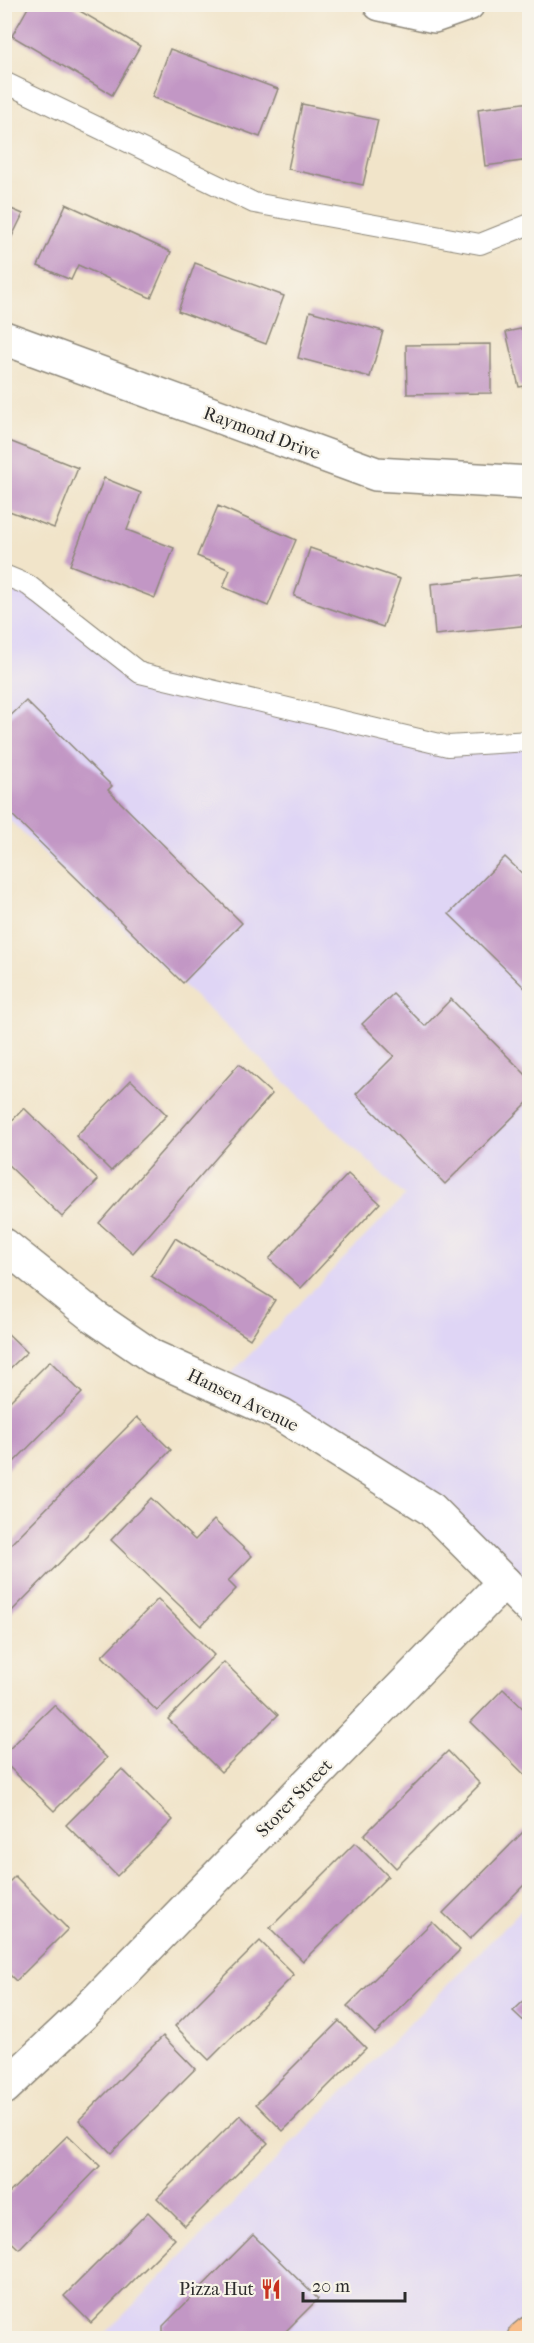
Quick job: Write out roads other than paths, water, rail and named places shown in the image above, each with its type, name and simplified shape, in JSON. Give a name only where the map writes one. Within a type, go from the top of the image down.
[{"type":"main road","points":[[524,2338],[530,2333]]},
{"type":"street","points":[[380,4],[434,16],[468,4]]},
{"type":"street","name":"Raymond Drive","points":[[4,339],[376,474],[530,483]]},
{"type":"street","name":"Hansen Avenue","points":[[4,1245],[93,1316],[153,1358],[282,1415],[431,1509],[530,1608]]},
{"type":"street","name":"Storer Street","points":[[4,2088],[84,2014],[504,1582]]},
{"type":"lane","points":[[4,82],[254,203],[480,244],[530,225]]},
{"type":"lane","points":[[4,575],[28,585],[140,674],[448,746],[530,741]]},
{"type":"place","name":"Pizza Hut","points":[[271,2289]]}]
